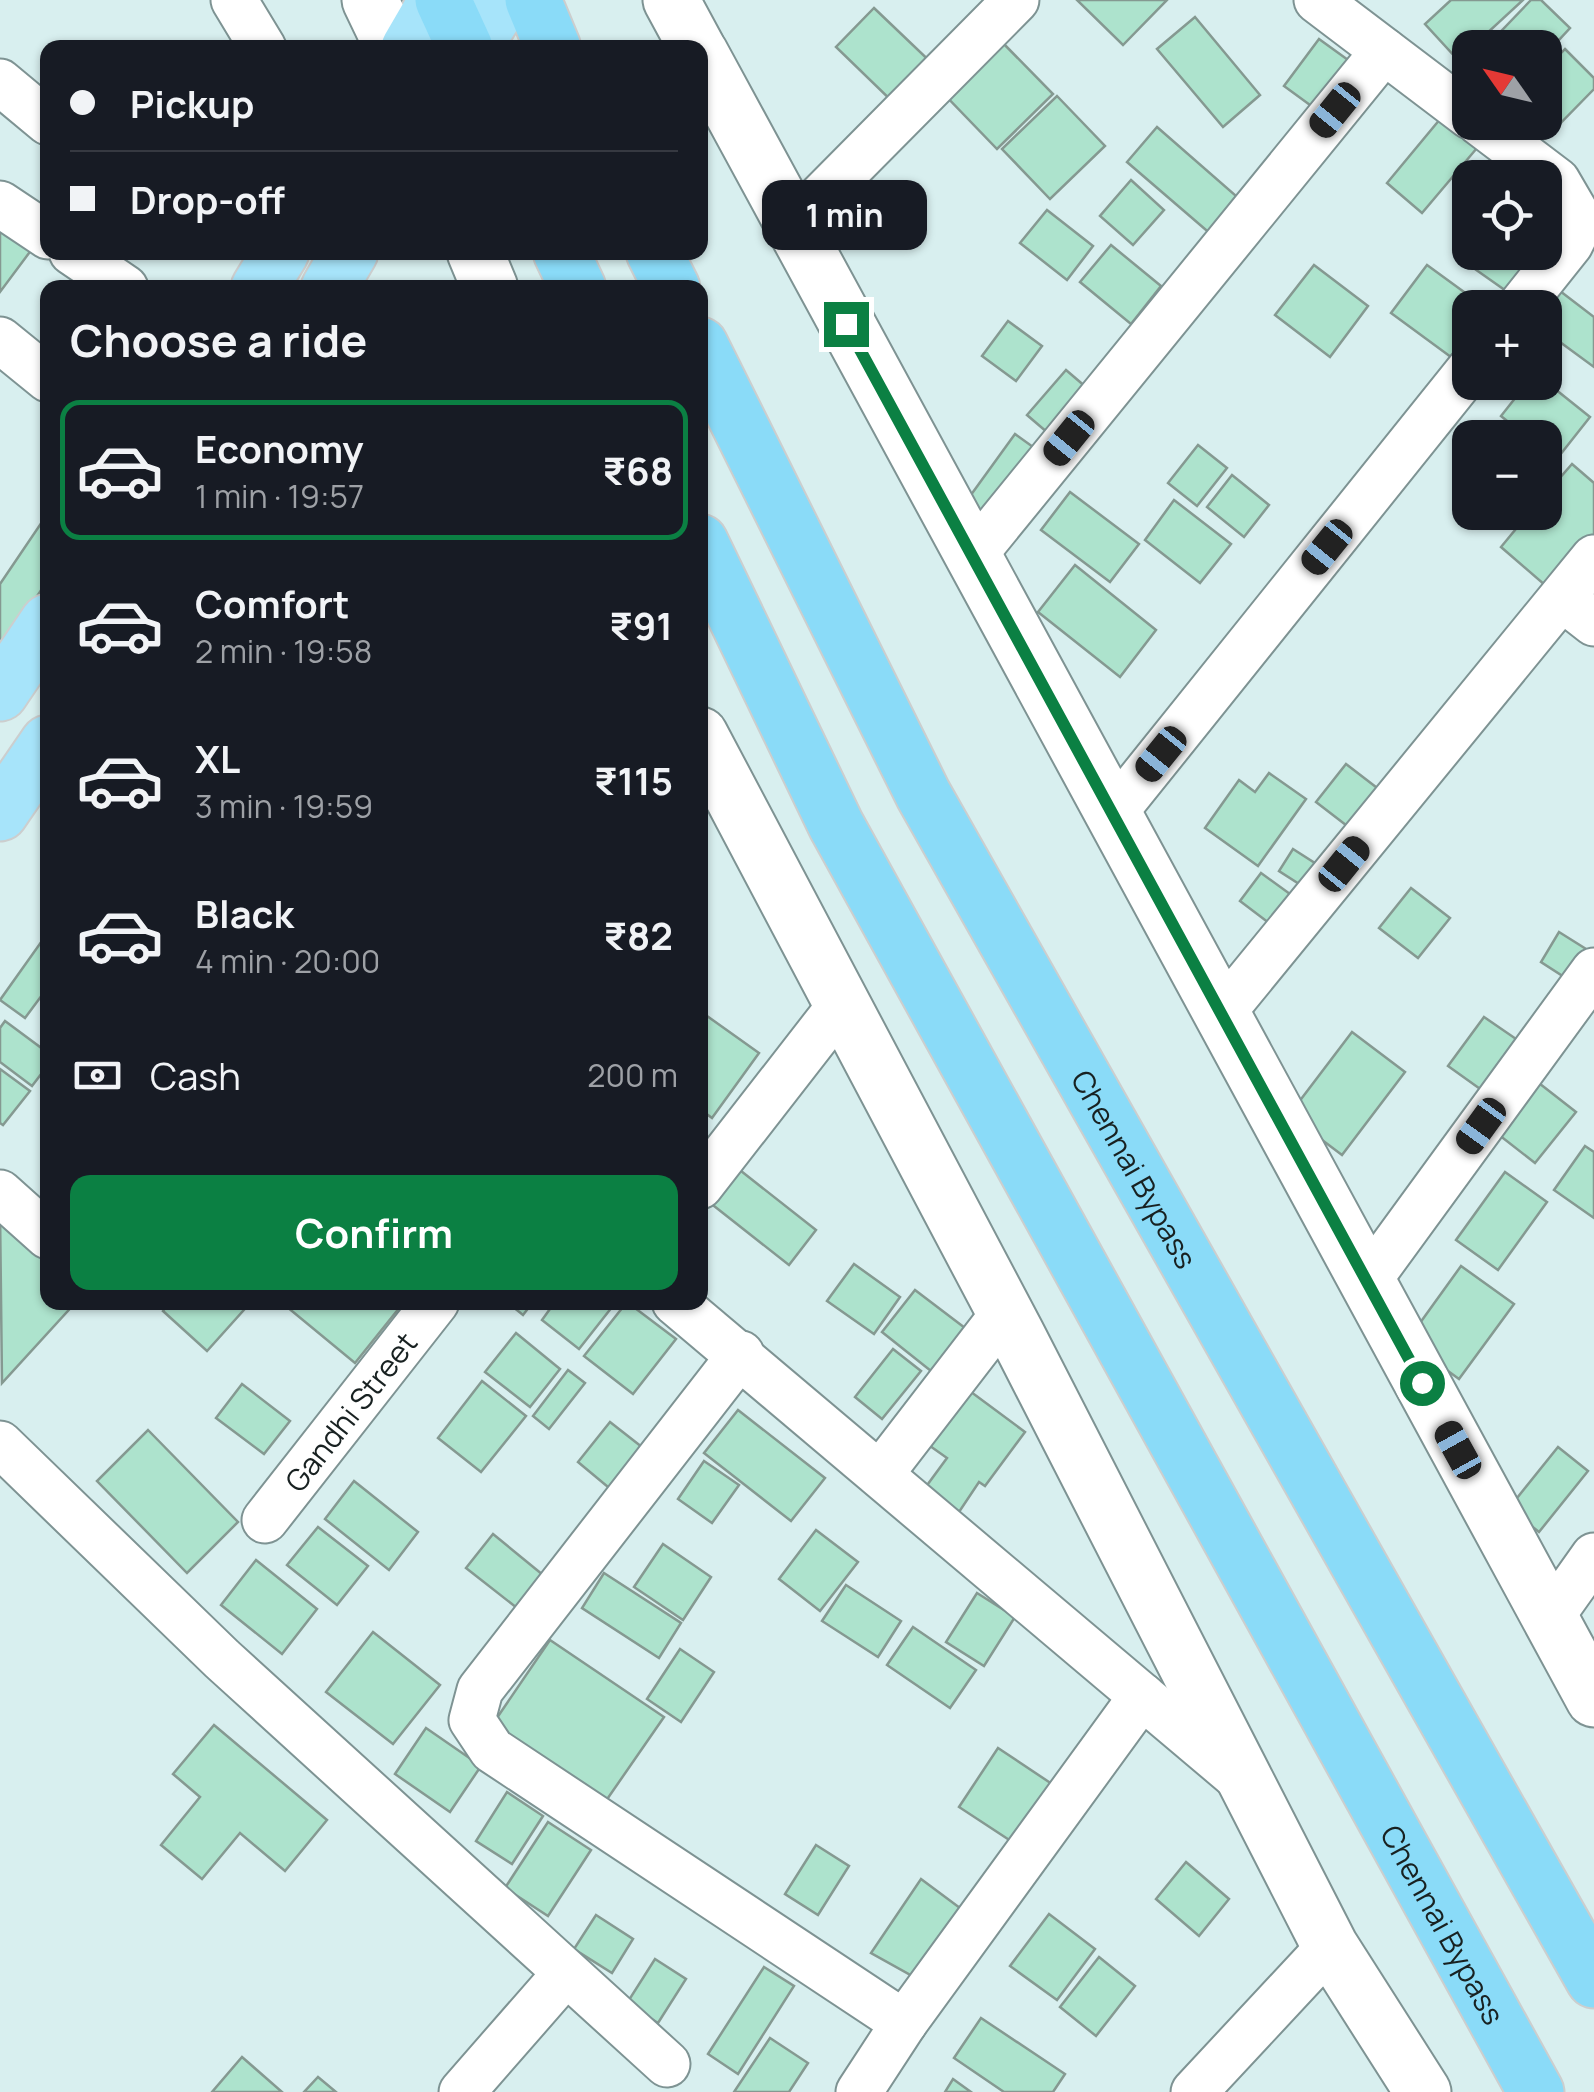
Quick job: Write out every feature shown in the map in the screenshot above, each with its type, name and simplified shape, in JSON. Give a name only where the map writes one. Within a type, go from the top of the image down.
[{"type":"highway","points":[[440,0],[461,40]]},
{"type":"highway","points":[[534,0],[550,40]]},
{"type":"highway","name":"Chennai Bypass","points":[[708,361],[922,794],[1594,1980]]},
{"type":"highway","name":"Chennai Bypass","points":[[708,559],[836,825],[1536,2092]]},
{"type":"main road","points":[[414,40],[440,0]]},
{"type":"main road","points":[[478,40],[503,0]]},
{"type":"main road","points":[[0,693],[40,634]]},
{"type":"street","points":[[234,0],[257,40]]},
{"type":"street","points":[[370,0],[389,40]]},
{"type":"street","points":[[671,0],[693,40]]},
{"type":"street","points":[[793,225],[1016,0]]},
{"type":"street","points":[[1317,0],[1452,102]]},
{"type":"street","points":[[972,558],[1384,51]]},
{"type":"street","points":[[708,68],[1594,1699]]},
{"type":"street","points":[[0,82],[40,115]]},
{"type":"street","points":[[1503,140],[1557,181],[1581,222],[1570,244],[1533,290]]},
{"type":"street","points":[[0,204],[40,231]]},
{"type":"street","points":[[84,260],[113,280]]},
{"type":"street","points":[[0,340],[40,372]]},
{"type":"street","points":[[1113,814],[1452,391]]},
{"type":"street","points":[[1222,1013],[1578,610],[1594,558]]},
{"type":"street","points":[[708,751],[1005,1312],[1330,1946],[1423,2092]]},
{"type":"street","points":[[1367,1282],[1594,970]]},
{"type":"street","points":[[708,1176],[840,1006]]},
{"type":"street","points":[[0,1193],[40,1229]]},
{"type":"street","name":"Gandhi Street","points":[[265,1520],[430,1310]]},
{"type":"street","points":[[685,1310],[1244,1782]]},
{"type":"street","points":[[881,1472],[1005,1312]]},
{"type":"street","points":[[741,1354],[480,1690],[472,1720],[492,1750],[904,2023]]},
{"type":"street","points":[[0,1444],[222,1659],[667,2064]]},
{"type":"street","points":[[1550,1618],[1594,1556]]},
{"type":"street","points":[[859,2092],[904,2023],[1142,1696]]},
{"type":"street","points":[[1194,2092],[1330,1946]]},
{"type":"street","points":[[462,2092],[566,1972]]},
{"type":"building","points":[[1077,0],[1167,0],[1123,45]]},
{"type":"building","points":[[1451,0],[1523,0],[1490,30],[1452,30],[1452,53],[1425,24]]},
{"type":"building","points":[[1531,0],[1541,0],[1570,28],[1562,37],[1562,30],[1502,30]]},
{"type":"building","points":[[874,8],[938,69],[900,109],[836,47]]},
{"type":"building","points":[[1195,17],[1260,95],[1223,127],[1157,49]]},
{"type":"building","points":[[999,39],[1053,94],[997,149],[943,93]]},
{"type":"building","points":[[1319,39],[1355,65],[1321,113],[1284,86]]},
{"type":"building","points":[[1565,49],[1594,78],[1594,89],[1562,122]]},
{"type":"building","points":[[1057,96],[1105,146],[1050,199],[1002,149]]},
{"type":"building","points":[[1441,118],[1452,127],[1452,140],[1467,140],[1477,148],[1467,160],[1452,160],[1452,178],[1422,213],[1387,183]]},
{"type":"building","points":[[1157,127],[1243,202],[1213,236],[1127,162]]},
{"type":"building","points":[[1131,180],[1164,210],[1133,245],[1100,216]]},
{"type":"building","points":[[1047,210],[1093,246],[1067,280],[1020,243]]},
{"type":"building","points":[[0,219],[35,245],[0,292]]},
{"type":"building","points":[[1111,245],[1161,286],[1131,324],[1080,282]]},
{"type":"building","points":[[1314,265],[1368,306],[1330,357],[1275,315]]},
{"type":"building","points":[[1427,265],[1461,290],[1452,290],[1452,358],[1391,313]]},
{"type":"building","points":[[1476,270],[1526,270],[1511,290],[1505,290]]},
{"type":"building","points":[[1562,293],[1594,317],[1594,367],[1562,343]]},
{"type":"building","points":[[1008,321],[1042,346],[1016,381],[982,356]]},
{"type":"building","points":[[1066,370],[1094,394],[1055,439],[1027,415]]},
{"type":"building","points":[[1562,395],[1590,417],[1562,452],[1562,420],[1506,420],[1501,416],[1514,400],[1562,400]]},
{"type":"building","points":[[1015,434],[1040,452],[985,529],[960,510]]},
{"type":"building","points":[[1198,445],[1227,468],[1197,506],[1168,483]]},
{"type":"building","points":[[1572,464],[1594,483],[1594,544],[1553,592],[1501,547],[1515,530],[1562,530],[1562,475]]},
{"type":"building","points":[[1232,475],[1269,505],[1244,537],[1207,507]]},
{"type":"building","points":[[1070,492],[1139,544],[1110,582],[1041,530]]},
{"type":"building","points":[[1174,500],[1231,544],[1200,583],[1145,540]]},
{"type":"building","points":[[40,525],[40,592],[0,651],[0,584]]},
{"type":"building","points":[[1075,565],[1156,630],[1120,677],[1038,612]]},
{"type":"building","points":[[1346,764],[1385,794],[1355,832],[1316,802]]},
{"type":"building","points":[[1269,773],[1306,799],[1258,866],[1205,828],[1239,780],[1255,792]]},
{"type":"building","points":[[1293,849],[1321,867],[1307,889],[1279,871]]},
{"type":"building","points":[[1261,873],[1290,894],[1269,923],[1240,901]]},
{"type":"building","points":[[1411,888],[1450,918],[1418,958],[1379,928]]},
{"type":"building","points":[[1559,932],[1594,954],[1575,984],[1541,962]]},
{"type":"building","points":[[40,944],[40,998],[25,1018],[0,1000]]},
{"type":"building","points":[[708,1017],[759,1053],[712,1118],[708,1115]]},
{"type":"building","points":[[1484,1017],[1519,1041],[1483,1091],[1448,1066]]},
{"type":"building","points":[[5,1021],[40,1047],[40,1076],[32,1086],[0,1062],[0,1028]]},
{"type":"building","points":[[1352,1032],[1405,1072],[1342,1155],[1289,1115]]},
{"type":"building","points":[[0,1069],[30,1091],[3,1125],[0,1123]]},
{"type":"building","points":[[1535,1080],[1576,1112],[1535,1163],[1494,1131]]},
{"type":"building","points":[[1585,1146],[1594,1152],[1594,1218],[1554,1190]]},
{"type":"building","points":[[736,1167],[816,1230],[789,1265],[709,1202]]},
{"type":"building","points":[[1505,1172],[1547,1202],[1498,1270],[1456,1240]]},
{"type":"building","points":[[0,1210],[40,1247],[40,1310],[69,1310],[2,1383]]},
{"type":"building","points":[[854,1264],[900,1297],[874,1334],[827,1301]]},
{"type":"building","points":[[1461,1266],[1514,1304],[1459,1379],[1407,1341]]},
{"type":"building","points":[[915,1290],[965,1328],[931,1371],[882,1332]]},
{"type":"building","points":[[164,1310],[244,1310],[207,1351]]},
{"type":"building","points":[[291,1310],[398,1310],[355,1363]]},
{"type":"building","points":[[549,1310],[610,1310],[579,1349],[542,1320]]},
{"type":"building","points":[[621,1310],[638,1310],[676,1339],[633,1394],[584,1356]]},
{"type":"building","points":[[516,1333],[560,1369],[530,1407],[485,1372]]},
{"type":"building","points":[[893,1349],[921,1371],[882,1419],[855,1397]]},
{"type":"building","points":[[568,1370],[585,1383],[549,1429],[533,1416]]},
{"type":"building","points":[[482,1381],[526,1416],[481,1472],[438,1438]]},
{"type":"building","points":[[242,1384],[290,1421],[264,1454],[216,1418]]},
{"type":"building","points":[[963,1386],[1025,1432],[985,1486],[979,1482],[959,1512],[925,1488],[947,1458],[923,1441]]},
{"type":"building","points":[[738,1410],[825,1478],[791,1521],[704,1453]]},
{"type":"building","points":[[610,1422],[647,1451],[614,1492],[578,1462]]},
{"type":"building","points":[[148,1430],[238,1522],[187,1573],[97,1481]]},
{"type":"building","points":[[1558,1447],[1588,1471],[1539,1532],[1509,1508]]},
{"type":"building","points":[[704,1461],[739,1485],[712,1523],[678,1499]]},
{"type":"building","points":[[354,1481],[418,1532],[389,1570],[325,1519]]},
{"type":"building","points":[[318,1527],[368,1566],[337,1605],[287,1565]]},
{"type":"building","points":[[816,1530],[858,1562],[820,1611],[779,1579]]},
{"type":"building","points":[[493,1534],[543,1575],[517,1608],[466,1568]]},
{"type":"building","points":[[663,1544],[711,1577],[683,1620],[634,1587]]},
{"type":"building","points":[[256,1560],[317,1609],[282,1654],[221,1605]]},
{"type":"building","points":[[604,1573],[681,1623],[659,1658],[582,1608]]},
{"type":"building","points":[[846,1585],[901,1621],[878,1657],[822,1621]]},
{"type":"building","points":[[977,1593],[1015,1617],[984,1666],[946,1642]]},
{"type":"building","points":[[913,1627],[976,1670],[950,1708],[887,1665]]},
{"type":"building","points":[[373,1632],[440,1685],[393,1744],[326,1692]]},
{"type":"building","points":[[550,1640],[664,1717],[601,1808],[488,1731]]},
{"type":"building","points":[[680,1649],[714,1672],[681,1722],[647,1699]]},
{"type":"building","points":[[214,1725],[327,1820],[285,1871],[240,1833],[202,1879],[161,1845],[200,1797],[173,1774]]},
{"type":"building","points":[[426,1728],[481,1766],[450,1812],[395,1774]]},
{"type":"building","points":[[998,1748],[1055,1786],[1017,1845],[959,1807]]},
{"type":"building","points":[[507,1792],[543,1816],[512,1864],[476,1841]]},
{"type":"building","points":[[548,1822],[591,1850],[548,1916],[505,1888]]},
{"type":"building","points":[[816,1845],[849,1866],[818,1915],[785,1894]]},
{"type":"building","points":[[1186,1862],[1229,1899],[1199,1936],[1156,1899]]},
{"type":"building","points":[[921,1879],[964,1911],[916,1978],[871,1953]]},
{"type":"building","points":[[1049,1914],[1095,1949],[1057,2000],[1010,1966]]},
{"type":"building","points":[[596,1915],[633,1939],[612,1973],[574,1949]]},
{"type":"building","points":[[1099,1957],[1135,1986],[1096,2036],[1060,2007]]},
{"type":"building","points":[[655,1959],[686,1979],[658,2023],[627,2003]]},
{"type":"building","points":[[764,1967],[794,1986],[738,2074],[708,2054]]},
{"type":"building","points":[[981,2018],[1065,2074],[1053,2092],[1004,2092],[954,2058]]},
{"type":"building","points":[[770,2038],[808,2063],[789,2092],[734,2092]]},
{"type":"building","points":[[242,2057],[282,2092],[212,2092]]},
{"type":"building","points":[[318,2077],[336,2092],[304,2092]]},
{"type":"building","points":[[953,2079],[971,2092],[945,2092]]},
{"type":"route","points":[[846,324],[1422,1383]]}]
